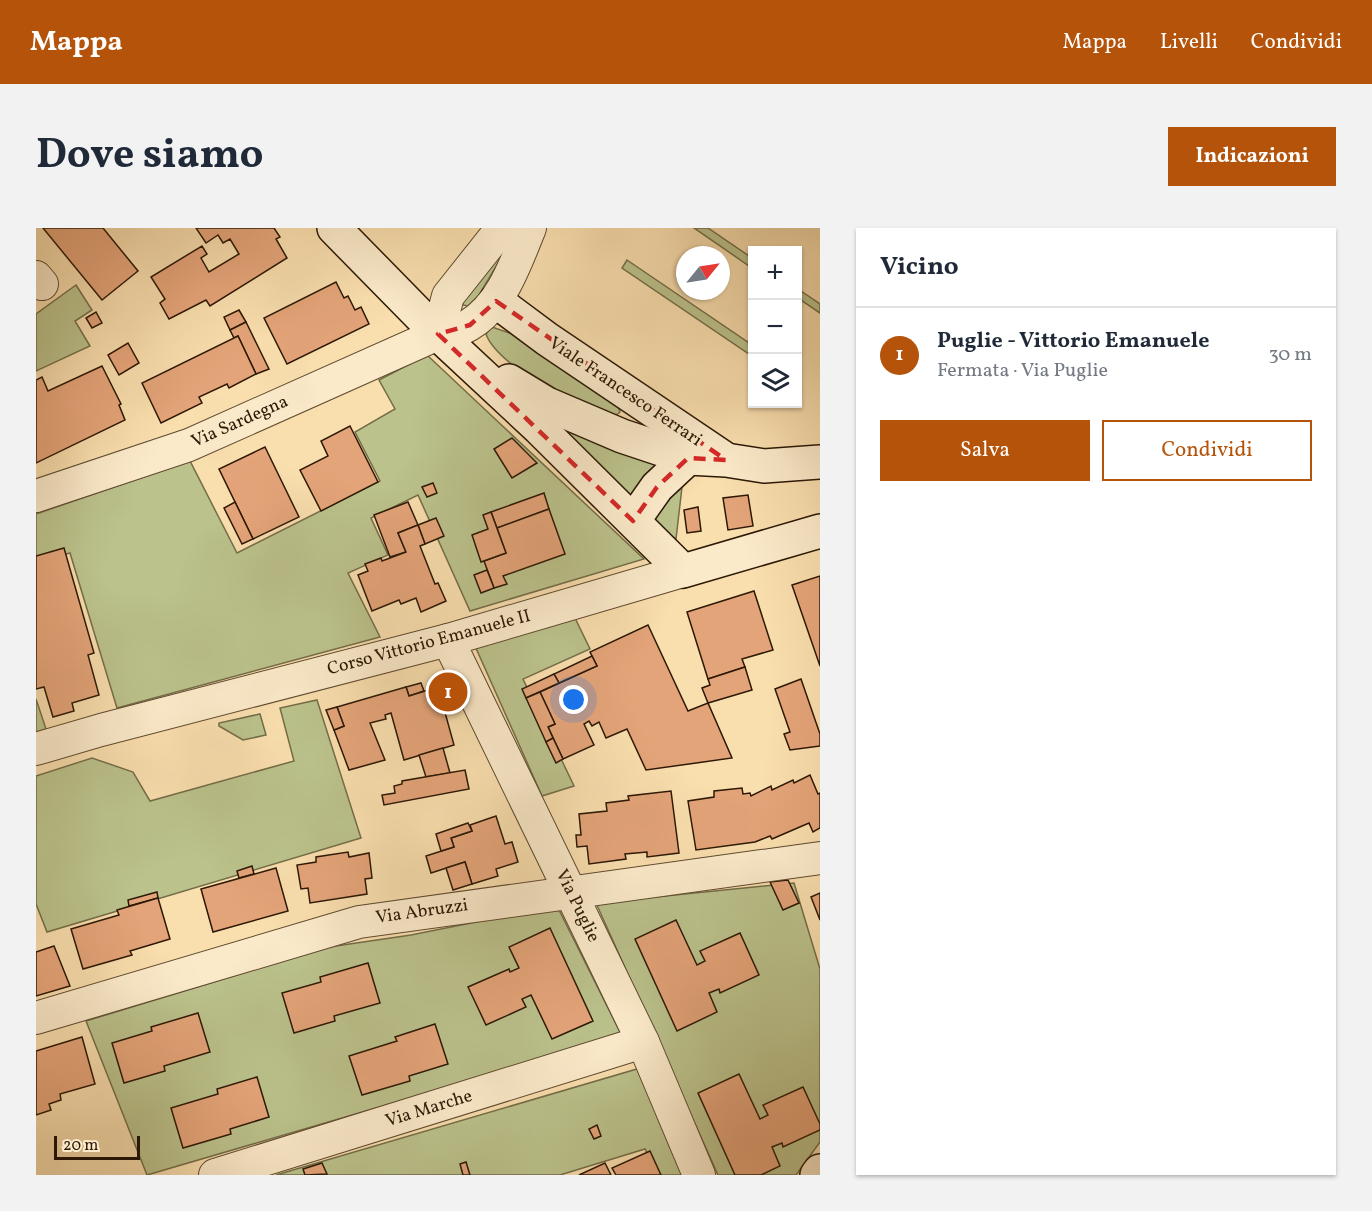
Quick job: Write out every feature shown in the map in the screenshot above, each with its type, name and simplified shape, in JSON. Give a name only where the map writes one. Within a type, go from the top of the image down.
[{"type":"street","name":"Viale Francesco Ferrari","points":[[334,228],[438,334],[539,428],[683,571]]},
{"type":"street","points":[[438,334],[448,296],[502,228]]},
{"type":"street","points":[[496,301],[530,228]]},
{"type":"street","name":"Viale Francesco Ferrari","points":[[496,301],[547,339],[726,460]]},
{"type":"street","name":"Via Sardegna","points":[[36,496],[189,445],[438,334],[470,325],[496,301]]},
{"type":"street","name":"Viale Francesco Ferrari","points":[[438,334],[547,404],[622,436],[688,458],[726,460]]},
{"type":"street","name":"Viale Francesco Ferrari","points":[[633,522],[657,487],[688,458]]},
{"type":"street","points":[[726,460],[764,466],[820,462]]},
{"type":"street","name":"Corso Vittorio Emanuele II","points":[[36,749],[448,640],[820,531]]},
{"type":"street","name":"Via Puglie","points":[[448,640],[643,1042],[699,1175]]},
{"type":"street","name":"Via Abruzzi","points":[[36,1018],[358,922],[820,858]]},
{"type":"street","name":"Via Marche","points":[[216,1175],[643,1042]]},
{"type":"street","points":[[817,1175],[820,1171]]},
{"type":"highlighted area","points":[[496,301],[726,460],[688,458],[657,487],[633,521],[438,334],[470,325]]},
{"type":"green space","points":[[519,228],[479,295],[468,306],[463,305],[463,297]]},
{"type":"green space","points":[[694,228],[708,228],[748,255],[748,265],[730,253],[730,246],[720,246]]},
{"type":"green space","points":[[627,260],[676,293],[676,300],[686,300],[748,342],[748,353],[622,268]]},
{"type":"green space","points":[[76,285],[92,310],[75,321],[90,346],[36,371],[36,314]]},
{"type":"green space","points":[[802,292],[820,304],[820,313],[802,301]]},
{"type":"green space","points":[[492,327],[518,336],[618,406],[620,412],[614,417],[584,407],[524,374],[500,354],[491,343],[486,334]]},
{"type":"green space","points":[[427,355],[644,559],[470,611],[418,495],[371,518],[388,555],[348,573],[380,637],[117,708],[70,553],[36,562],[36,514],[190,461],[237,553],[380,481],[355,432],[395,409],[379,380]]},
{"type":"green space","points":[[561,428],[662,464],[632,499]]},
{"type":"green space","points":[[674,487],[682,487],[676,539],[660,528],[650,516]]},
{"type":"green space","points":[[575,618],[590,649],[523,679],[574,786],[542,796],[475,646]]},
{"type":"green space","points":[[36,699],[46,729],[36,732]]},
{"type":"green space","points":[[317,700],[361,838],[47,932],[36,904],[36,776],[92,758],[133,772],[150,801],[294,761],[280,708]]},
{"type":"green space","points":[[260,714],[266,735],[243,740],[219,726],[219,723]]},
{"type":"green space","points":[[794,883],[820,969],[820,1142],[796,1175],[718,1175],[596,903]]},
{"type":"green space","points":[[557,906],[622,1036],[147,1175],[86,1021],[329,947],[411,935]]},
{"type":"green space","points":[[637,1069],[685,1175],[658,1175],[645,1149],[560,1175],[276,1175]]},
{"type":"building","points":[[43,228],[103,228],[138,271],[102,300]]},
{"type":"building","points":[[196,228],[274,228],[280,237],[276,239],[287,258],[210,306],[206,300],[169,319],[160,303],[165,299],[151,277],[202,246],[207,254],[201,258],[209,272],[239,254],[230,239],[223,243],[218,235],[206,243]]},
{"type":"building","points":[[336,282],[344,298],[348,296],[355,310],[361,307],[369,324],[287,364],[264,318]]},
{"type":"building","points":[[239,310],[246,322],[230,330],[224,317]]},
{"type":"building","points":[[96,312],[102,323],[92,328],[86,318]]},
{"type":"building","points":[[246,322],[269,369],[256,374],[238,336],[234,338],[230,330]]},
{"type":"building","points":[[238,336],[256,374],[229,388],[227,384],[199,397],[202,403],[161,423],[142,383]]},
{"type":"building","points":[[128,343],[139,363],[119,375],[108,355]]},
{"type":"building","points":[[102,366],[121,404],[119,405],[125,420],[36,463],[36,380],[42,377],[48,391]]},
{"type":"building","points":[[350,426],[378,482],[321,511],[300,470],[328,456],[321,441]]},
{"type":"building","points":[[512,438],[537,463],[512,478],[494,449]]},
{"type":"building","points":[[265,447],[299,517],[253,539],[219,469]]},
{"type":"building","points":[[433,483],[437,493],[427,497],[422,487]]},
{"type":"building","points":[[544,493],[549,509],[497,528],[491,512]]},
{"type":"building","points":[[748,495],[753,526],[728,530],[723,498]]},
{"type":"building","points":[[235,502],[253,539],[242,544],[224,508]]},
{"type":"building","points":[[408,502],[418,525],[398,533],[406,552],[390,557],[374,515]]},
{"type":"building","points":[[698,507],[701,531],[687,533],[684,510]]},
{"type":"building","points":[[549,509],[565,554],[503,576],[507,584],[494,588],[484,561],[506,553],[497,528]]},
{"type":"building","points":[[491,512],[506,553],[481,562],[472,535],[488,529],[483,515]]},
{"type":"building","points":[[436,518],[444,536],[425,544],[418,525]]},
{"type":"building","points":[[418,525],[425,544],[420,546],[435,584],[438,583],[446,601],[421,612],[416,598],[401,604],[399,600],[372,611],[358,575],[368,571],[365,564],[381,558],[382,561],[406,552],[398,533]]},
{"type":"building","points":[[64,548],[94,653],[88,655],[99,695],[72,703],[74,711],[53,717],[44,687],[36,689],[36,556]]},
{"type":"building","points":[[487,570],[494,588],[481,593],[474,575]]},
{"type":"building","points":[[820,576],[820,666],[792,585]]},
{"type":"building","points":[[754,591],[773,650],[742,659],[745,667],[708,679],[687,612]]},
{"type":"building","points":[[648,625],[688,711],[708,703],[732,758],[646,770],[627,729],[606,738],[599,722],[592,726],[589,721],[584,724],[594,745],[563,759],[548,727],[555,724],[540,692],[597,666],[590,652]]},
{"type":"building","points":[[592,656],[597,666],[559,683],[554,674]]},
{"type":"building","points":[[745,667],[752,690],[708,703],[702,688],[710,685],[708,679]]},
{"type":"building","points":[[554,674],[559,683],[526,698],[522,689]]},
{"type":"building","points":[[801,679],[820,734],[820,746],[790,750],[784,734],[790,732],[775,689]]},
{"type":"building","points":[[421,683],[424,691],[409,696],[406,687]]},
{"type":"building","points":[[406,687],[409,696],[438,687],[454,745],[404,760],[391,713],[385,715],[386,719],[370,723],[385,760],[349,770],[334,730],[344,726],[337,707]]},
{"type":"building","points":[[540,692],[555,724],[548,727],[553,738],[546,742],[526,698]]},
{"type":"building","points":[[337,707],[344,726],[334,730],[326,710]]},
{"type":"building","points":[[553,738],[563,759],[556,763],[546,742]]},
{"type":"building","points":[[443,748],[450,773],[426,777],[419,755]]},
{"type":"building","points":[[465,770],[469,789],[384,805],[382,795],[395,793],[394,786],[402,784],[402,781]]},
{"type":"building","points":[[810,775],[818,794],[820,793],[820,828],[813,832],[809,823],[772,839],[770,836],[755,842],[696,850],[688,801],[714,797],[714,791],[742,788],[743,794],[750,793],[751,796],[771,786],[772,790]]},
{"type":"building","points":[[671,791],[679,853],[647,857],[647,852],[625,854],[626,859],[589,864],[587,846],[577,847],[576,835],[581,835],[579,814],[607,811],[606,803],[629,800],[628,796]]},
{"type":"building","points":[[496,816],[505,844],[512,842],[518,862],[496,869],[498,876],[472,884],[465,862],[431,873],[426,856],[454,847],[451,838],[472,831],[470,825]]},
{"type":"building","points":[[468,823],[472,831],[451,838],[454,847],[441,851],[436,834]]},
{"type":"building","points":[[348,852],[349,857],[369,853],[372,878],[365,879],[367,894],[310,903],[308,888],[301,889],[297,865],[316,862],[316,857]]},
{"type":"building","points":[[465,862],[472,884],[453,890],[446,868]]},
{"type":"building","points":[[252,866],[254,874],[239,878],[237,871]]},
{"type":"building","points":[[276,868],[288,911],[213,932],[201,889]]},
{"type":"building","points":[[788,880],[799,903],[783,910],[770,882]]},
{"type":"building","points":[[157,892],[158,898],[129,906],[128,900]]},
{"type":"building","points":[[820,893],[820,920],[811,897]]},
{"type":"building","points":[[158,898],[170,939],[130,951],[132,955],[83,969],[71,929],[119,915],[117,910]]},
{"type":"building","points":[[676,920],[697,965],[705,961],[700,951],[740,933],[759,975],[720,993],[719,989],[709,993],[717,1012],[677,1031],[635,939]]},
{"type":"building","points":[[550,928],[593,1021],[552,1039],[531,995],[522,999],[526,1007],[486,1025],[468,987],[509,969],[510,972],[519,968],[509,947]]},
{"type":"building","points":[[54,946],[70,986],[36,996],[36,952]]},
{"type":"building","points":[[368,963],[380,1003],[334,1016],[335,1021],[294,1033],[282,993],[321,982],[320,977]]},
{"type":"building","points":[[198,1013],[210,1052],[164,1066],[165,1071],[124,1083],[112,1043],[152,1031],[151,1027]]},
{"type":"building","points":[[435,1024],[448,1064],[409,1076],[410,1081],[362,1095],[349,1056],[397,1041],[395,1037]]},
{"type":"building","points":[[82,1037],[95,1084],[60,1094],[61,1100],[49,1104],[51,1110],[36,1115],[36,1051]]},
{"type":"building","points":[[739,1074],[760,1119],[768,1115],[763,1105],[803,1087],[820,1124],[820,1130],[783,1147],[782,1143],[772,1147],[780,1166],[761,1175],[735,1175],[698,1093]]},
{"type":"building","points":[[257,1077],[269,1117],[230,1129],[231,1134],[183,1148],[171,1108],[218,1094],[217,1089]]},
{"type":"building","points":[[597,1125],[601,1136],[594,1139],[589,1129]]},
{"type":"building","points":[[650,1151],[661,1175],[616,1175],[612,1168]]},
{"type":"building","points":[[466,1162],[470,1175],[463,1175],[460,1164]]},
{"type":"building","points":[[322,1163],[327,1174],[305,1175],[303,1169]]},
{"type":"building","points":[[605,1163],[611,1175],[579,1175]]},
{"type":"place","name":"Puglie - Vittorio Emanuele","points":[[448,692]]}]
